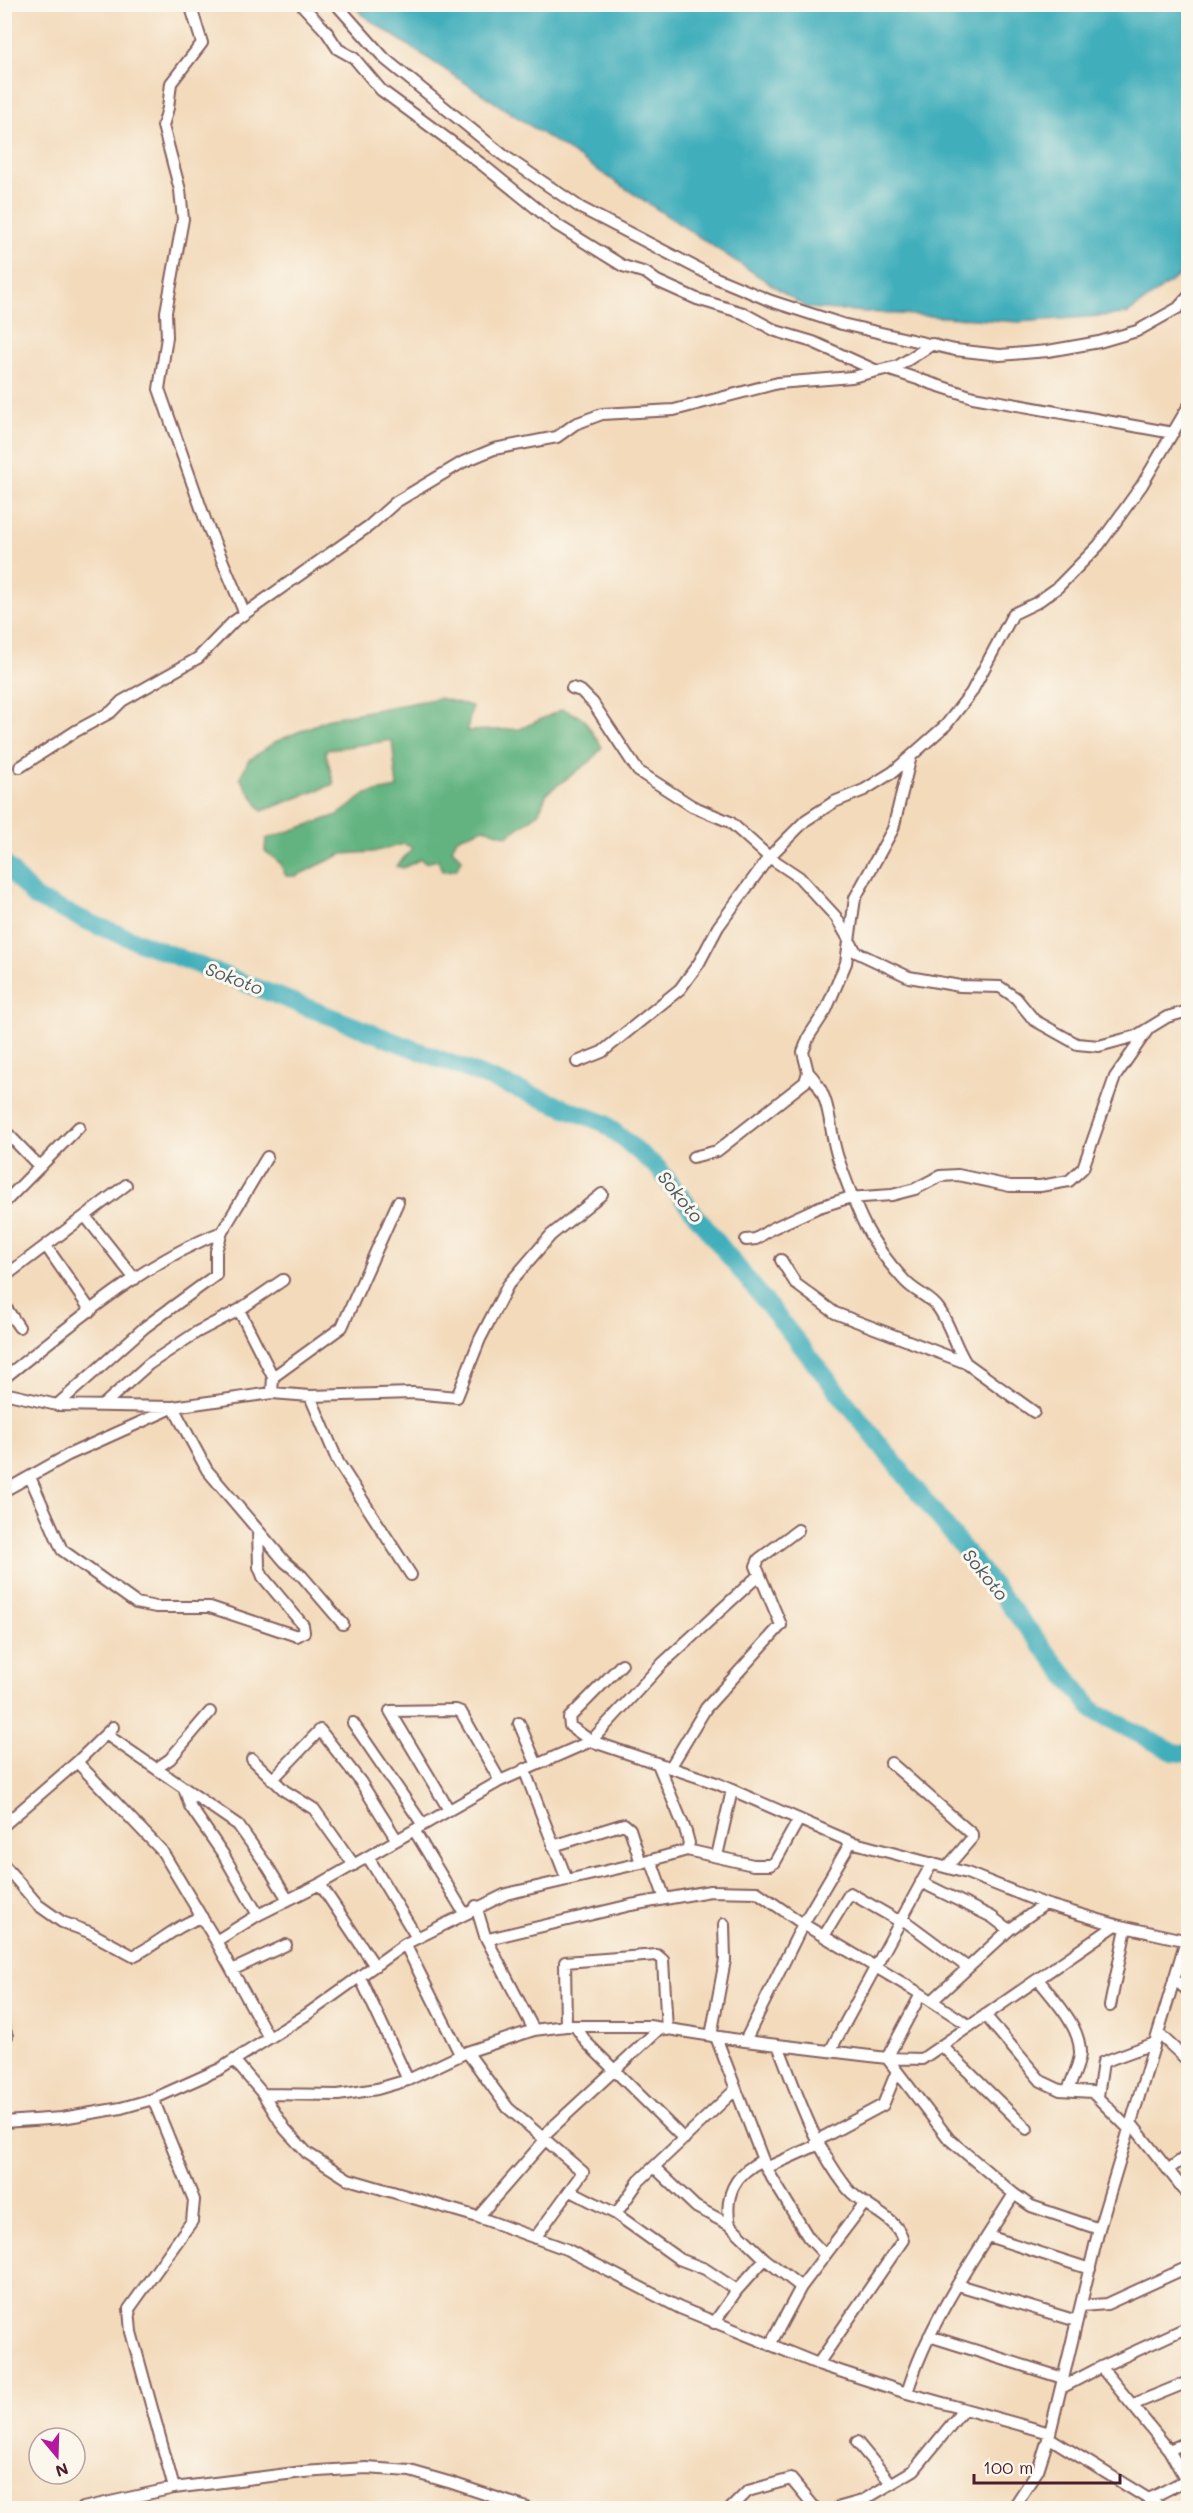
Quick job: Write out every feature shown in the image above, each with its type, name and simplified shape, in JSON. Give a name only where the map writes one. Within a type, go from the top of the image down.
[{"type":"street","points":[[190,4],[202,43],[171,83],[163,126],[180,190],[183,219],[166,312],[167,337],[159,388],[206,522],[245,614]]},
{"type":"street","points":[[301,4],[326,31],[338,49],[354,58],[381,90],[484,166],[557,225],[623,266],[646,273],[657,281],[698,299],[743,313],[776,331],[813,342],[882,370],[973,397],[1173,433]]},
{"type":"street","points":[[336,4],[393,65],[503,154],[581,208],[732,286],[753,291],[771,301],[842,324],[955,350],[1000,355],[1048,351],[1089,344],[1137,331],[1178,308],[1188,297]]},
{"type":"street","points":[[20,767],[76,730],[111,712],[122,701],[198,658],[212,640],[369,526],[396,502],[463,462],[494,449],[557,437],[575,424],[602,414],[674,410],[778,383],[852,377],[898,366],[933,344]]},
{"type":"street","points":[[577,1062],[602,1052],[680,988],[699,963],[718,927],[769,857],[806,819],[834,802],[864,790],[893,772],[960,711],[1013,614],[1036,603],[1057,588],[1099,545],[1142,485],[1188,407]]},
{"type":"street","points":[[572,688],[581,691],[593,703],[638,771],[692,806],[730,822],[769,857],[799,878],[807,889],[823,901],[845,929],[856,952],[909,977],[960,986],[1000,987],[1016,998],[1034,1020],[1077,1044],[1099,1046],[1136,1036],[1167,1017],[1188,1011]]},
{"type":"street","points":[[693,1157],[717,1151],[805,1082],[807,1072],[802,1052],[809,1036],[826,1010],[846,963],[855,898],[893,829],[911,756]]},
{"type":"street","points":[[746,1240],[756,1239],[771,1229],[819,1207],[854,1197],[903,1192],[940,1176],[958,1175],[1010,1186],[1040,1186],[1069,1182],[1083,1168],[1115,1077],[1149,1028]]},
{"type":"street","points":[[807,1072],[819,1084],[826,1096],[834,1143],[861,1223],[886,1261],[909,1286],[926,1296],[939,1309],[966,1363]]},
{"type":"street","points":[[4,1203],[80,1127]]},
{"type":"street","points":[[4,1130],[40,1167]]},
{"type":"street","points":[[57,1405],[144,1327],[216,1275],[216,1251],[222,1232],[267,1157]]},
{"type":"street","points":[[4,1277],[126,1185]]},
{"type":"street","points":[[4,1393],[57,1405],[173,1407],[272,1393],[310,1396],[413,1393],[457,1396],[480,1339],[508,1285],[551,1235],[602,1194]]},
{"type":"street","points":[[273,1377],[342,1326],[398,1202]]},
{"type":"street","points":[[85,1216],[135,1280]]},
{"type":"street","points":[[4,1378],[135,1280],[179,1251],[222,1232]]},
{"type":"street","points":[[46,1246],[91,1311]]},
{"type":"street","points":[[781,1260],[796,1284],[835,1313],[966,1363],[1034,1412]]},
{"type":"street","points":[[104,1405],[149,1364],[197,1332],[239,1310],[282,1280]]},
{"type":"street","points":[[4,1305],[19,1327]]},
{"type":"street","points":[[239,1310],[273,1377],[272,1393]]},
{"type":"street","points":[[310,1396],[338,1462],[411,1575]]},
{"type":"street","points":[[4,1491],[68,1455],[173,1407]]},
{"type":"street","points":[[173,1407],[207,1470],[343,1624]]},
{"type":"street","points":[[30,1477],[62,1550],[136,1603],[156,1608],[210,1607],[297,1636],[304,1632],[303,1625],[260,1572],[258,1530]]},
{"type":"street","points":[[670,1768],[706,1708],[781,1625],[756,1566],[759,1559],[798,1530]]},
{"type":"street","points":[[216,1941],[258,1915],[369,1857],[500,1781],[536,1763],[591,1741],[663,1663],[759,1575]]},
{"type":"street","points":[[622,1664],[569,1718],[570,1726],[591,1741],[732,1790],[851,1842],[947,1867],[1045,1904],[1121,1927],[1187,1940],[1099,2229],[1049,2435],[1038,2470],[1013,2508]]},
{"type":"street","points":[[449,1810],[390,1711],[456,1710],[461,1712],[500,1781]]},
{"type":"street","points":[[157,1768],[170,1758],[210,1712]]},
{"type":"street","points":[[353,1723],[418,1828],[464,1913]]},
{"type":"street","points":[[519,1724],[536,1763]]},
{"type":"street","points":[[272,1780],[320,1730],[360,1781],[397,1840]]},
{"type":"street","points":[[4,1825],[110,1731],[185,1791],[205,1801],[238,1825],[288,1900]]},
{"type":"street","points":[[252,1759],[272,1780],[314,1809],[354,1865]]},
{"type":"street","points":[[77,1762],[162,1851],[216,1941],[269,2038]]},
{"type":"street","points":[[891,1763],[972,1834],[972,1838],[947,1867]]},
{"type":"street","points":[[658,1764],[686,1832],[689,1843],[687,1850]]},
{"type":"street","points":[[524,1769],[567,1881]]},
{"type":"street","points":[[717,1856],[732,1790]]},
{"type":"street","points":[[185,1791],[190,1806],[223,1854],[258,1915]]},
{"type":"street","points":[[4,2122],[62,2118],[121,2108],[153,2099],[234,2060],[360,1977],[405,1944],[476,1906],[506,1894],[646,1862],[687,1850],[753,1864],[774,1864],[799,1819]]},
{"type":"street","points":[[553,1846],[624,1824],[630,1829],[665,1899]]},
{"type":"street","points":[[745,2041],[803,1924],[851,1842]]},
{"type":"street","points":[[369,1857],[417,1938]]},
{"type":"street","points":[[830,2050],[932,1863]]},
{"type":"street","points":[[4,1865],[38,1905],[62,1922],[89,1932],[133,1956],[153,1946],[169,1933],[202,1917]]},
{"type":"street","points":[[921,1881],[992,1917],[1009,1930]]},
{"type":"street","points":[[320,1884],[375,1966]]},
{"type":"street","points":[[488,1939],[710,1891],[757,1892],[803,1924],[970,2026]]},
{"type":"street","points":[[824,1936],[850,1893],[900,1920],[967,1967]]},
{"type":"street","points":[[932,2001],[1009,1930],[1045,1904]]},
{"type":"street","points":[[476,1906],[488,1939],[534,2030]]},
{"type":"street","points":[[724,1924],[725,1960],[714,2037],[764,2164],[808,2237],[825,2255]]},
{"type":"street","points":[[263,2094],[338,2095],[377,2089],[408,2079],[463,2053],[534,2030],[571,2026],[649,2026],[778,2045],[887,2058],[922,2059],[1038,1979],[1121,1927]]},
{"type":"street","points":[[1110,2006],[1121,1927]]},
{"type":"street","points":[[405,1944],[463,2053],[508,2108],[583,2172],[535,2238]]},
{"type":"street","points":[[232,1970],[286,1945]]},
{"type":"street","points":[[663,2029],[663,1960],[657,1955],[565,1962],[571,2026],[684,2139]]},
{"type":"street","points":[[360,1977],[408,2079]]},
{"type":"street","points":[[1038,1979],[1071,2023],[1077,2037],[1080,2054],[1068,2090]]},
{"type":"street","points":[[1174,1979],[1188,1991]]},
{"type":"street","points":[[887,2058],[921,1994]]},
{"type":"street","points":[[985,2015],[1041,2081],[1060,2090],[1088,2091],[1098,2096],[1130,2126],[1169,2169],[1188,2195]]},
{"type":"street","points":[[478,2217],[544,2138],[613,2070],[663,2029]]},
{"type":"street","points":[[1156,2038],[1188,2061]]},
{"type":"street","points":[[1098,2096],[1103,2062],[1156,2038]]},
{"type":"street","points":[[778,2045],[816,2143],[851,2193],[894,2223],[903,2240],[818,2364]]},
{"type":"street","points":[[942,2046],[1027,2129]]},
{"type":"street","points":[[887,2058],[949,2139],[1014,2194],[1031,2206],[1099,2229]]},
{"type":"street","points":[[234,2060],[263,2094],[285,2129],[307,2153],[348,2179],[478,2217],[566,2249],[714,2323],[818,2364],[1049,2435],[1163,2508]]},
{"type":"street","points":[[730,2225],[727,2203],[743,2171],[816,2143],[883,2104],[897,2071]]},
{"type":"street","points":[[616,2214],[639,2181],[735,2090]]},
{"type":"street","points":[[153,2099],[194,2200],[192,2221],[129,2308],[131,2332],[174,2488]]},
{"type":"street","points":[[1169,2169],[1188,2155]]},
{"type":"street","points":[[654,2167],[696,2207],[730,2225],[765,2259],[801,2287]]},
{"type":"street","points":[[571,2191],[616,2214],[679,2259],[705,2269],[737,2290]]},
{"type":"street","points":[[907,2393],[915,2366],[929,2336],[958,2284],[1014,2194]]},
{"type":"street","points":[[770,2345],[801,2287],[864,2204]]},
{"type":"street","points":[[988,2236],[1090,2269]]},
{"type":"street","points":[[714,2323],[737,2290],[765,2259]]},
{"type":"street","points":[[1081,2306],[1107,2304],[1188,2267]]},
{"type":"street","points":[[958,2284],[1077,2321]]},
{"type":"street","points":[[929,2336],[1062,2383],[1188,2328]]},
{"type":"street","points":[[1101,2367],[1134,2404],[1169,2450],[1187,2480],[1149,2499]]},
{"type":"street","points":[[1134,2404],[1188,2382]]},
{"type":"street","points":[[837,2508],[862,2501],[914,2470],[964,2409]]},
{"type":"street","points":[[857,2442],[891,2483]]},
{"type":"street","points":[[1169,2450],[1188,2442]]},
{"type":"street","points":[[83,2508],[174,2488],[303,2472],[366,2468],[410,2471],[522,2508]]},
{"type":"street","points":[[731,2508],[748,2491],[791,2480],[815,2508]]},
{"type":"green space","points":[[439,698],[472,706],[467,731],[520,729],[563,709],[583,718],[602,747],[591,761],[547,793],[538,814],[507,836],[484,828],[457,838],[452,849],[462,859],[456,870],[442,871],[438,860],[425,863],[421,859],[403,868],[396,866],[413,848],[404,844],[373,852],[342,854],[296,876],[286,876],[280,863],[265,851],[266,839],[338,815],[366,794],[397,788],[392,740],[325,750],[334,784],[262,811],[240,778],[248,761],[275,742],[331,718]]},
{"type":"water","points":[[354,5],[1188,5],[1188,269],[1127,314],[1019,322],[807,308],[362,15]]},
{"type":"waterway","name":"Sokoto","points":[[4,863],[35,898],[98,926],[604,1123],[658,1168],[1094,1711],[1173,1752],[1188,1754]]}]
